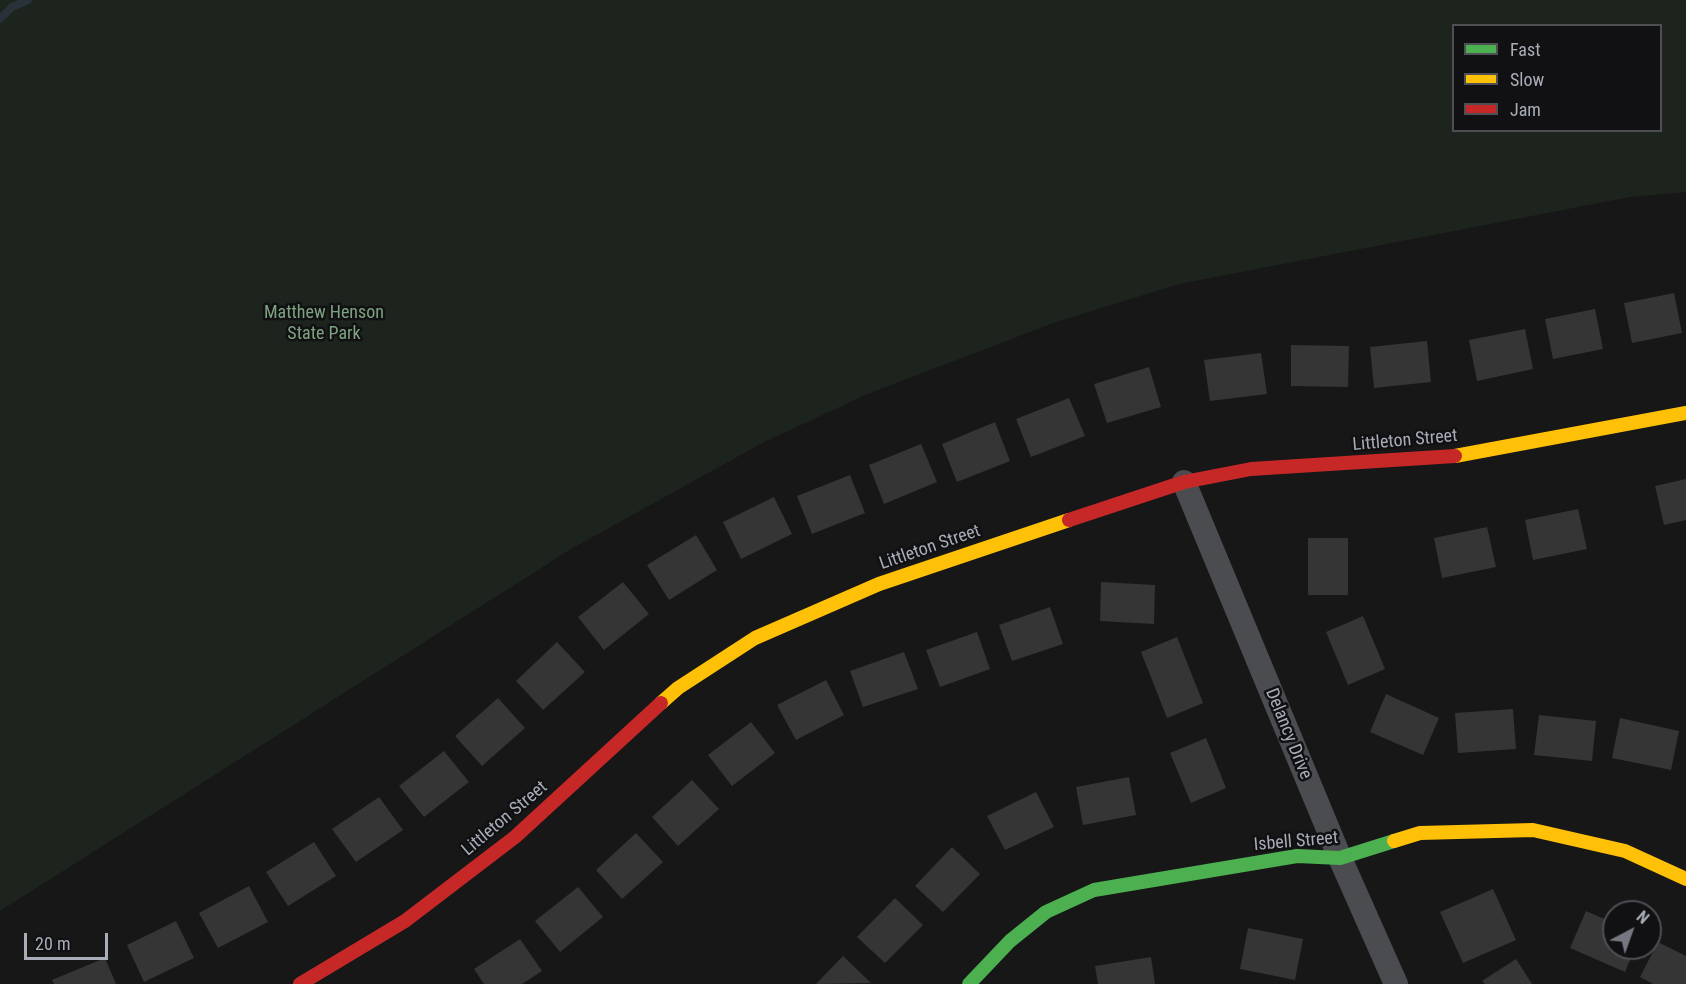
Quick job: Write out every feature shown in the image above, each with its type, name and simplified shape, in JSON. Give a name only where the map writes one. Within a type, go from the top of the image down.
[{"type":"street","name":"Littleton Street","points":[[300,984],[405,921],[515,837],[678,688],[755,638],[879,584],[1184,482],[1251,469],[1440,459],[1686,413]]},
{"type":"street","name":"Delancy Drive","points":[[1184,482],[1340,858],[1396,984]]},
{"type":"street","name":"Isbell Street","points":[[969,984],[1010,941],[1046,912],[1094,890],[1297,856],[1340,858],[1420,833],[1533,830],[1625,851],[1686,879]]},
{"type":"green space","name":"Matthew Henson State Park","points":[[0,0],[1686,0],[1686,192],[1630,197],[1179,284],[1056,322],[870,393],[764,442],[571,549],[0,911]]},
{"type":"building","points":[[1674,293],[1682,333],[1632,343],[1624,303]]},
{"type":"building","points":[[1595,309],[1603,349],[1553,359],[1545,319]]},
{"type":"building","points":[[1525,329],[1533,369],[1477,381],[1469,340]]},
{"type":"building","points":[[1427,341],[1431,382],[1374,388],[1370,347]]},
{"type":"building","points":[[1291,345],[1349,346],[1348,387],[1291,386]]},
{"type":"building","points":[[1261,353],[1267,394],[1210,401],[1204,360]]},
{"type":"building","points":[[1149,367],[1161,407],[1107,423],[1094,384]]},
{"type":"building","points":[[1069,398],[1085,436],[1031,457],[1016,419]]},
{"type":"building","points":[[995,422],[1010,461],[957,482],[942,444]]},
{"type":"building","points":[[921,444],[937,482],[884,504],[869,465]]},
{"type":"building","points":[[850,475],[865,513],[812,534],[797,496]]},
{"type":"building","points":[[1686,479],[1686,520],[1664,525],[1655,486]]},
{"type":"building","points":[[774,497],[792,534],[741,559],[723,522]]},
{"type":"building","points":[[1578,509],[1587,549],[1533,560],[1525,520]]},
{"type":"building","points":[[1487,527],[1496,567],[1442,578],[1434,538]]},
{"type":"building","points":[[696,535],[717,570],[669,600],[647,565]]},
{"type":"building","points":[[1308,538],[1348,538],[1348,595],[1308,595]]},
{"type":"building","points":[[623,582],[649,614],[604,650],[578,617]]},
{"type":"building","points":[[1101,582],[1155,585],[1154,624],[1100,621]]},
{"type":"building","points":[[1050,607],[1063,644],[1012,661],[999,625]]},
{"type":"building","points":[[1363,616],[1385,669],[1348,685],[1326,632]]},
{"type":"building","points":[[977,632],[990,669],[940,687],[926,650]]},
{"type":"building","points":[[1177,637],[1203,703],[1167,718],[1141,652]]},
{"type":"building","points":[[557,642],[585,672],[543,710],[516,681]]},
{"type":"building","points":[[904,652],[918,689],[863,707],[850,671]]},
{"type":"building","points":[[826,680],[844,715],[796,740],[777,705]]},
{"type":"building","points":[[1386,694],[1439,718],[1423,755],[1370,732]]},
{"type":"building","points":[[498,698],[525,728],[482,766],[455,736]]},
{"type":"building","points":[[1513,709],[1516,749],[1458,753],[1455,713]]},
{"type":"building","points":[[1539,715],[1596,721],[1592,761],[1534,755]]},
{"type":"building","points":[[1620,718],[1679,731],[1671,770],[1612,758]]},
{"type":"building","points":[[751,722],[775,753],[732,786],[708,755]]},
{"type":"building","points":[[1206,738],[1226,788],[1191,803],[1170,753]]},
{"type":"building","points":[[444,751],[469,782],[424,817],[399,786]]},
{"type":"building","points":[[1129,777],[1136,815],[1083,825],[1076,787]]},
{"type":"building","points":[[692,780],[719,809],[678,846],[652,817]]},
{"type":"building","points":[[1036,792],[1054,827],[1005,850],[987,816]]},
{"type":"building","points":[[379,797],[403,830],[356,862],[332,829]]},
{"type":"building","points":[[636,833],[663,862],[622,899],[596,870]]},
{"type":"building","points":[[314,842],[336,876],[288,906],[266,872]]},
{"type":"building","points":[[952,847],[980,874],[943,912],[915,886]]},
{"type":"building","points":[[249,886],[268,922],[218,948],[199,913]]},
{"type":"building","points":[[578,887],[603,917],[560,952],[535,921]]},
{"type":"building","points":[[1493,889],[1516,940],[1463,963],[1440,912]]},
{"type":"building","points":[[895,898],[923,925],[885,963],[857,937]]},
{"type":"building","points":[[1586,911],[1602,918],[1602,960],[1630,960],[1625,972],[1570,948]]},
{"type":"building","points":[[176,921],[194,958],[144,982],[127,945]]},
{"type":"building","points":[[1248,928],[1303,939],[1295,980],[1240,969]]},
{"type":"building","points":[[520,939],[542,971],[522,984],[484,984],[474,969]]},
{"type":"building","points":[[1662,944],[1686,956],[1686,984],[1653,984],[1640,977],[1649,960],[1662,960]]},
{"type":"building","points":[[843,956],[871,983],[816,984]]},
{"type":"building","points":[[1151,957],[1155,984],[1098,984],[1095,966]]},
{"type":"building","points":[[105,958],[116,984],[54,984],[52,980]]},
{"type":"building","points":[[1516,959],[1532,984],[1485,984],[1482,981]]},
{"type":"waterway","points":[[0,19],[12,7],[28,0]]},
{"type":"traffic: fast","points":[[969,984],[1010,941],[1046,912],[1094,890],[1297,856],[1340,858],[1394,841]]},
{"type":"traffic: slow","points":[[1455,456],[1686,413]]},
{"type":"traffic: slow","points":[[661,703],[678,688],[755,638],[879,584],[1069,520]]},
{"type":"traffic: slow","points":[[1394,841],[1420,833],[1533,830],[1625,851],[1686,879]]},
{"type":"traffic: jam","points":[[1069,520],[1184,482],[1251,469],[1455,456]]},
{"type":"traffic: jam","points":[[300,984],[405,921],[515,837],[661,703]]}]
